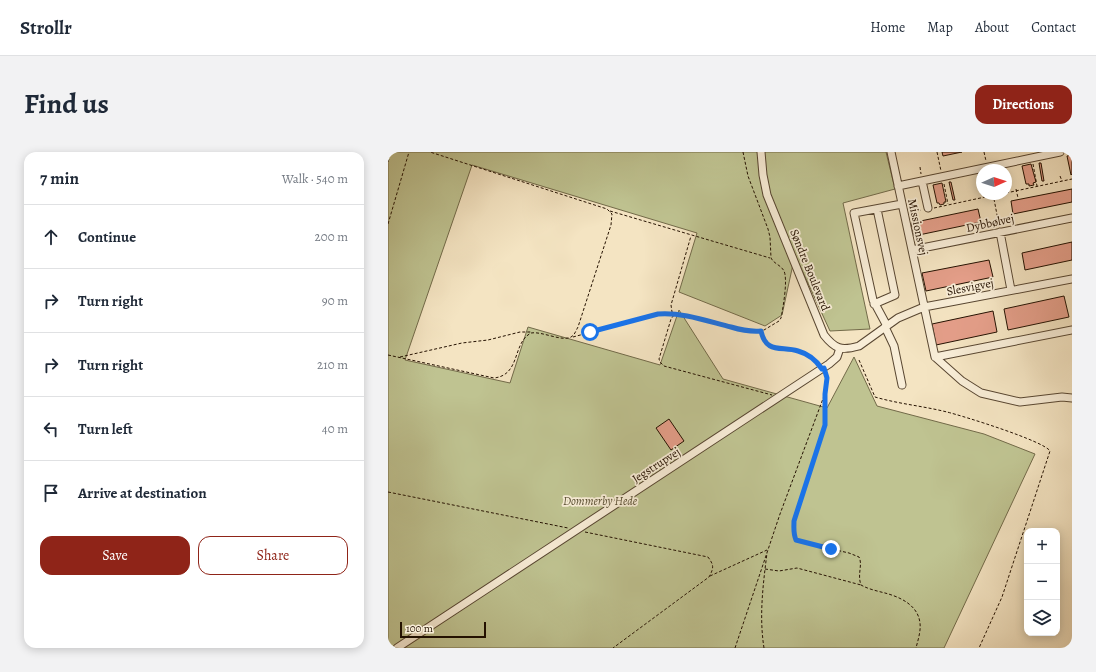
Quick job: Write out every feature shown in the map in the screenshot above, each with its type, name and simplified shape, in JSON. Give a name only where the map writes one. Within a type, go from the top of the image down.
[{"type":"lane","name":"Søndre Boulevard","points":[[761,152],[767,195],[824,334],[832,345],[840,348]]},
{"type":"lane","name":"Missionsvej","points":[[891,152],[935,357]]},
{"type":"lane","points":[[898,186],[1060,152]]},
{"type":"lane","points":[[922,181],[926,209]]},
{"type":"lane","points":[[902,204],[854,213],[874,304],[886,326],[894,346],[902,385]]},
{"type":"lane","points":[[874,304],[895,295],[877,209]]},
{"type":"lane","name":"Dybbølvej","points":[[912,250],[1072,218]]},
{"type":"lane","points":[[1000,232],[1011,290]]},
{"type":"lane","name":"Slesvigvej","points":[[840,348],[851,348],[858,346],[898,318],[924,307],[1072,279]]},
{"type":"lane","points":[[935,357],[1072,330]]},
{"type":"lane","name":"Jegstrupvej","points":[[397,648],[823,369],[838,357],[840,348]]},
{"type":"lane","points":[[935,357],[962,381],[981,393],[1020,402],[1062,397],[1072,398]]},
{"type":"path","points":[[388,162],[391,152]]},
{"type":"path","points":[[388,224],[409,152]]},
{"type":"path","points":[[430,152],[610,211],[771,258]]},
{"type":"path","points":[[400,357],[462,343],[488,340],[520,332],[535,332],[562,338],[571,337],[658,314],[678,315],[749,332],[761,331],[769,328],[779,321],[782,311],[785,274],[783,270],[772,261],[768,229],[751,186],[744,152]]},
{"type":"path","points":[[1031,158],[1037,186]]},
{"type":"path","points":[[920,167],[922,181]]},
{"type":"path","points":[[1060,176],[1062,181]]},
{"type":"path","points":[[1012,191],[1072,179]]},
{"type":"path","points":[[1016,190],[1018,198]]},
{"type":"path","points":[[904,214],[976,198]]},
{"type":"path","points":[[994,200],[1000,232]]},
{"type":"path","points":[[571,337],[578,327],[611,225],[612,217],[610,211]]},
{"type":"path","points":[[678,315],[672,312],[671,305],[691,234]]},
{"type":"path","points":[[678,315],[674,315],[671,319],[659,359],[662,364],[780,397]]},
{"type":"path","points":[[761,331],[764,340],[771,347],[775,349],[796,350],[803,353],[814,360],[823,369],[827,378],[825,394],[825,425],[794,521],[794,535],[796,540],[801,542],[849,553],[859,557],[861,564],[859,577],[861,585]]},
{"type":"path","points":[[388,355],[498,378],[504,376],[510,370],[523,340],[527,335],[535,332]]},
{"type":"path","points":[[859,360],[875,397],[890,402],[948,412],[1027,438],[1048,448],[1050,452],[1002,597],[979,648]]},
{"type":"path","points":[[735,648],[780,514],[825,394]]},
{"type":"path","points":[[388,492],[708,557],[713,564],[713,570],[709,577]]},
{"type":"path","points":[[764,648],[762,632],[762,593],[768,550]]},
{"type":"path","points":[[613,648],[709,577],[768,550]]},
{"type":"path","points":[[765,569],[779,571],[797,568],[861,585],[904,600],[910,604],[919,617],[921,624],[916,648]]},
{"type":"green space","name":"Dommerby Hede","points":[[388,152],[886,152],[895,189],[843,203],[870,329],[830,331],[795,255],[782,315],[765,326],[679,292],[697,233],[472,165],[405,360],[510,383],[528,327],[660,365],[679,310],[723,379],[827,408],[854,357],[877,406],[984,434],[1035,454],[944,648],[388,648]]},
{"type":"building","points":[[942,152],[962,152],[943,156]]},
{"type":"building","points":[[1072,155],[1072,174],[1071,175],[1067,156]]},
{"type":"building","points":[[1039,163],[1041,163],[1044,181],[1042,181]]},
{"type":"building","points":[[1031,164],[1036,182],[1033,183],[1034,185],[1029,186],[1029,184],[1026,184],[1022,166]]},
{"type":"building","points":[[949,182],[951,182],[955,200],[953,200]]},
{"type":"building","points":[[942,183],[946,202],[940,205],[937,203],[933,185]]},
{"type":"building","points":[[1072,189],[1072,202],[1013,214],[1011,201]]},
{"type":"building","points":[[978,209],[981,222],[914,236],[911,223]]},
{"type":"building","points":[[1072,242],[1072,260],[1025,270],[1022,253]]},
{"type":"building","points":[[989,260],[993,277],[926,291],[922,273]]},
{"type":"building","points":[[1064,296],[1069,317],[1008,330],[1004,309]]},
{"type":"building","points":[[993,311],[997,332],[936,345],[932,324]]},
{"type":"building","points":[[669,419],[684,441],[671,450],[656,428]]},
{"type":"route","points":[[590,332],[658,314],[681,315],[749,332],[761,331],[764,340],[771,347],[775,349],[796,350],[810,356],[822,369],[824,368],[827,378],[825,394],[825,425],[794,521],[794,535],[796,540],[801,542],[831,549]]}]
